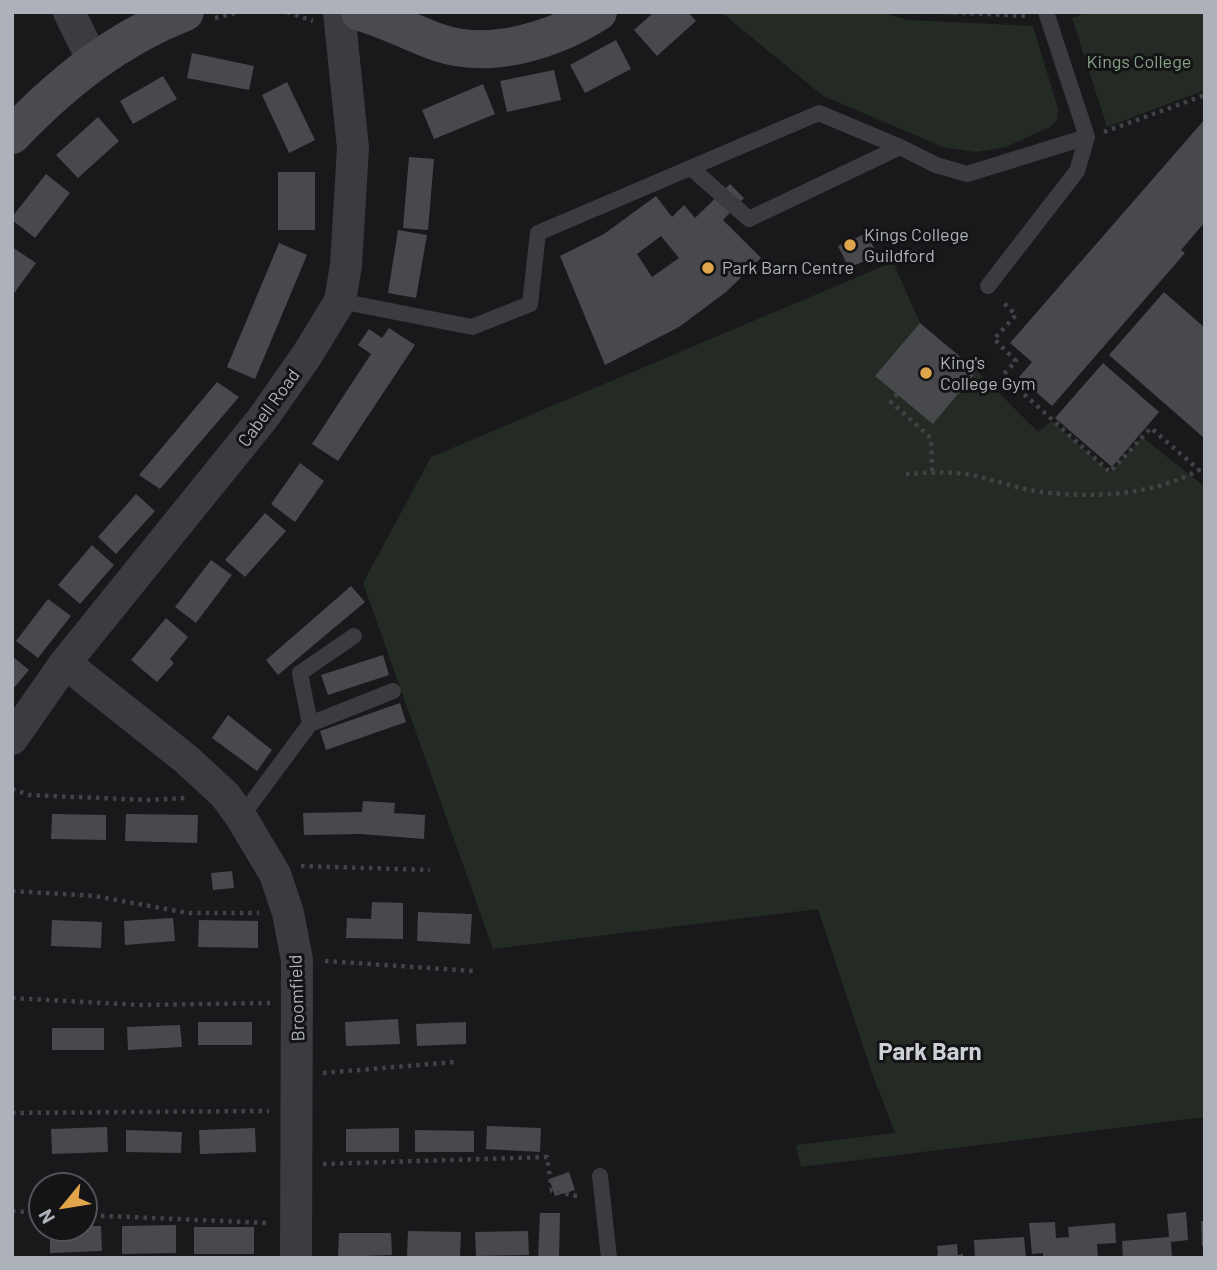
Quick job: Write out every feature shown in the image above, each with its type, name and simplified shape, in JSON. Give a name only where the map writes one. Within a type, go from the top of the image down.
[{"type":"street","points":[[69,12],[93,61]]},
{"type":"street","points":[[12,135],[48,97],[93,61],[129,38],[185,12]]},
{"type":"street","name":"Cabell Road","points":[[12,739],[65,663],[263,418],[307,355],[340,301],[346,265],[353,148],[339,12]]},
{"type":"street","points":[[359,12],[458,48],[482,48],[522,44],[542,38],[598,12]]},
{"type":"street","name":"Broomfield","points":[[65,663],[186,760],[233,806],[275,874],[288,913],[298,960],[296,1258]]},
{"type":"lane","points":[[988,286],[1077,171],[1094,135],[1046,14]]},
{"type":"lane","points":[[340,301],[472,327],[530,304],[538,233],[819,113],[936,165],[967,174],[1094,135]]},
{"type":"lane","points":[[691,168],[749,219],[900,147]]},
{"type":"lane","points":[[310,724],[300,673],[354,636]]},
{"type":"lane","points":[[233,806],[310,724],[393,691]]},
{"type":"lane","points":[[600,1176],[608,1258]]},
{"type":"path","points":[[945,12],[1017,16],[1046,14]]},
{"type":"path","points":[[1094,135],[1205,95]]},
{"type":"path","points":[[906,474],[965,474],[1049,494],[1099,495],[1147,490],[1182,479],[1199,470],[1151,428],[1111,472],[1003,375],[1016,361],[994,339],[1016,315],[988,286]]},
{"type":"path","points":[[897,394],[891,402],[931,438],[932,472]]},
{"type":"path","points":[[12,789],[29,795],[233,806]]},
{"type":"path","points":[[275,874],[285,865],[429,870]]},
{"type":"path","points":[[12,891],[95,896],[188,913],[288,913]]},
{"type":"path","points":[[298,960],[474,971]]},
{"type":"path","points":[[12,998],[139,1005],[298,1002]]},
{"type":"path","points":[[299,1076],[455,1062]]},
{"type":"path","points":[[12,1113],[298,1111]]},
{"type":"path","points":[[298,1165],[547,1157],[552,1191],[604,1201]]},
{"type":"path","points":[[98,1216],[297,1225]]},
{"type":"green space","points":[[721,12],[878,12],[908,20],[1033,26],[1058,109],[1057,120],[1050,127],[1006,147],[975,152],[943,147],[823,96]]},
{"type":"green space","name":"Kings College","points":[[1089,12],[1205,12],[1205,90],[1107,127],[1072,18]]},
{"type":"green space","points":[[893,262],[920,323],[876,376],[933,423],[977,371],[1038,432],[1052,421],[1110,472],[1142,437],[1205,487],[1205,1117],[801,1167],[796,1145],[895,1133],[872,1073],[818,909],[493,949],[363,583],[431,457]]},
{"type":"building","points":[[654,12],[688,12],[696,21],[657,56],[634,30]]},
{"type":"building","points":[[616,40],[631,69],[585,93],[570,65]]},
{"type":"building","points":[[192,53],[254,66],[249,90],[187,78]]},
{"type":"building","points":[[554,70],[561,100],[507,112],[500,81]]},
{"type":"building","points":[[163,76],[177,99],[133,124],[120,101]]},
{"type":"building","points":[[287,82],[315,140],[289,153],[262,95]]},
{"type":"building","points":[[483,84],[495,114],[434,139],[422,110]]},
{"type":"building","points":[[98,117],[119,141],[78,178],[56,155]]},
{"type":"building","points":[[1205,119],[1205,222],[1181,250],[1185,253],[1052,406],[1019,377],[1032,362],[1010,343]]},
{"type":"building","points":[[409,157],[434,159],[428,230],[403,228]]},
{"type":"building","points":[[278,172],[315,172],[315,230],[278,230]]},
{"type":"building","points":[[46,174],[70,193],[35,238],[12,220],[12,217]]},
{"type":"building","name":"Park Barn Centre","points":[[730,184],[744,198],[723,220],[761,258],[726,292],[679,327],[605,365],[560,256],[604,234],[656,196],[672,217],[684,205],[695,218]],"holes":[[[661,236],[679,258],[652,277],[637,254]]]},
{"type":"building","points":[[398,230],[427,235],[416,298],[388,293]]},
{"type":"building","points":[[867,233],[877,255],[849,268],[838,246]]},
{"type":"building","points":[[279,243],[307,255],[255,379],[227,367]]},
{"type":"building","points":[[12,247],[36,263],[12,296]]},
{"type":"building","points":[[1164,292],[1205,328],[1203,437],[1109,355]]},
{"type":"building","name":"King's College Gym","points":[[920,323],[977,371],[933,424],[875,376]]},
{"type":"building","points":[[389,328],[415,345],[338,461],[312,444],[371,354],[358,345],[369,329],[382,338]]},
{"type":"building","points":[[1103,363],[1159,412],[1112,467],[1055,418]]},
{"type":"building","points":[[217,382],[239,397],[160,489],[139,475]]},
{"type":"building","points":[[300,463],[324,481],[295,522],[271,504]]},
{"type":"building","points":[[136,494],[155,511],[116,554],[98,537]]},
{"type":"building","points":[[265,513],[286,531],[245,577],[225,560]]},
{"type":"building","points":[[92,545],[114,565],[80,604],[58,585]]},
{"type":"building","points":[[211,560],[232,575],[196,623],[175,607]]},
{"type":"building","points":[[351,586],[365,602],[278,675],[266,660]]},
{"type":"building","points":[[48,599],[71,616],[38,658],[16,641]]},
{"type":"building","points":[[166,618],[188,637],[170,659],[174,663],[157,682],[131,660]]},
{"type":"building","points":[[383,655],[389,675],[328,695],[321,675]]},
{"type":"building","points":[[12,656],[29,670],[12,690]]},
{"type":"building","points":[[400,703],[406,722],[326,750],[320,731]]},
{"type":"building","points":[[228,715],[272,750],[257,771],[212,738]]},
{"type":"building","points":[[363,801],[395,803],[394,813],[425,815],[424,839],[361,834],[304,835],[303,813],[362,812]]},
{"type":"building","points":[[52,814],[106,815],[106,840],[51,839]]},
{"type":"building","points":[[126,814],[198,815],[197,843],[125,841]]},
{"type":"building","points":[[232,871],[234,888],[213,890],[211,873]]},
{"type":"building","points":[[372,902],[403,903],[403,939],[346,938],[347,918],[371,919]]},
{"type":"building","points":[[418,912],[472,914],[470,944],[417,941]]},
{"type":"building","points":[[173,918],[175,941],[125,945],[124,921]]},
{"type":"building","points":[[52,920],[102,922],[101,948],[51,946]]},
{"type":"building","points":[[199,920],[258,921],[258,948],[198,947]]},
{"type":"building","points":[[398,1019],[400,1044],[346,1046],[345,1022]]},
{"type":"building","points":[[198,1022],[252,1022],[252,1045],[198,1045]]},
{"type":"building","points":[[466,1022],[466,1044],[417,1046],[416,1024]]},
{"type":"building","points":[[180,1025],[182,1047],[128,1050],[127,1027]]},
{"type":"building","points":[[52,1028],[104,1028],[104,1050],[52,1050]]},
{"type":"building","points":[[487,1126],[541,1128],[540,1152],[486,1149]]},
{"type":"building","points":[[107,1127],[108,1152],[52,1154],[51,1129]]},
{"type":"building","points":[[255,1128],[256,1152],[200,1154],[199,1130]]},
{"type":"building","points":[[399,1128],[399,1152],[346,1152],[346,1129]]},
{"type":"building","points":[[126,1130],[182,1132],[181,1153],[126,1152]]},
{"type":"building","points":[[415,1130],[474,1131],[474,1152],[415,1152]]},
{"type":"building","points":[[569,1172],[575,1190],[555,1196],[549,1179]]},
{"type":"building","points":[[1186,1212],[1188,1240],[1171,1242],[1172,1258],[1123,1258],[1122,1241],[1169,1237],[1167,1214]]},
{"type":"building","points":[[540,1213],[560,1213],[559,1258],[538,1258]]},
{"type":"building","points":[[1201,1221],[1205,1221],[1205,1246],[1202,1246]]},
{"type":"building","points":[[1055,1222],[1056,1238],[1069,1237],[1068,1227],[1115,1223],[1116,1243],[1097,1244],[1098,1258],[1043,1258],[1043,1253],[1032,1254],[1029,1223]]},
{"type":"building","points":[[176,1225],[176,1253],[122,1254],[122,1226]]},
{"type":"building","points":[[98,1226],[101,1226],[102,1251],[50,1253],[50,1242],[98,1242]]},
{"type":"building","points":[[194,1227],[254,1227],[254,1254],[194,1254]]},
{"type":"building","points":[[408,1231],[461,1232],[460,1258],[407,1258]]},
{"type":"building","points":[[528,1231],[529,1255],[476,1256],[475,1232]]},
{"type":"building","points":[[339,1233],[391,1233],[392,1255],[338,1257]]},
{"type":"building","points":[[1024,1237],[1026,1258],[975,1258],[974,1240]]},
{"type":"building","points":[[957,1244],[958,1255],[963,1254],[963,1258],[932,1258],[938,1255],[937,1246]]},
{"type":"place","name":"Kings College Guildford","points":[[850,245]]},
{"type":"place","name":"Park Barn Centre","points":[[708,268]]},
{"type":"place","name":"King's College Gym","points":[[926,373]]},
{"type":"district","name":"Park Barn","points":[[930,1052]]}]
